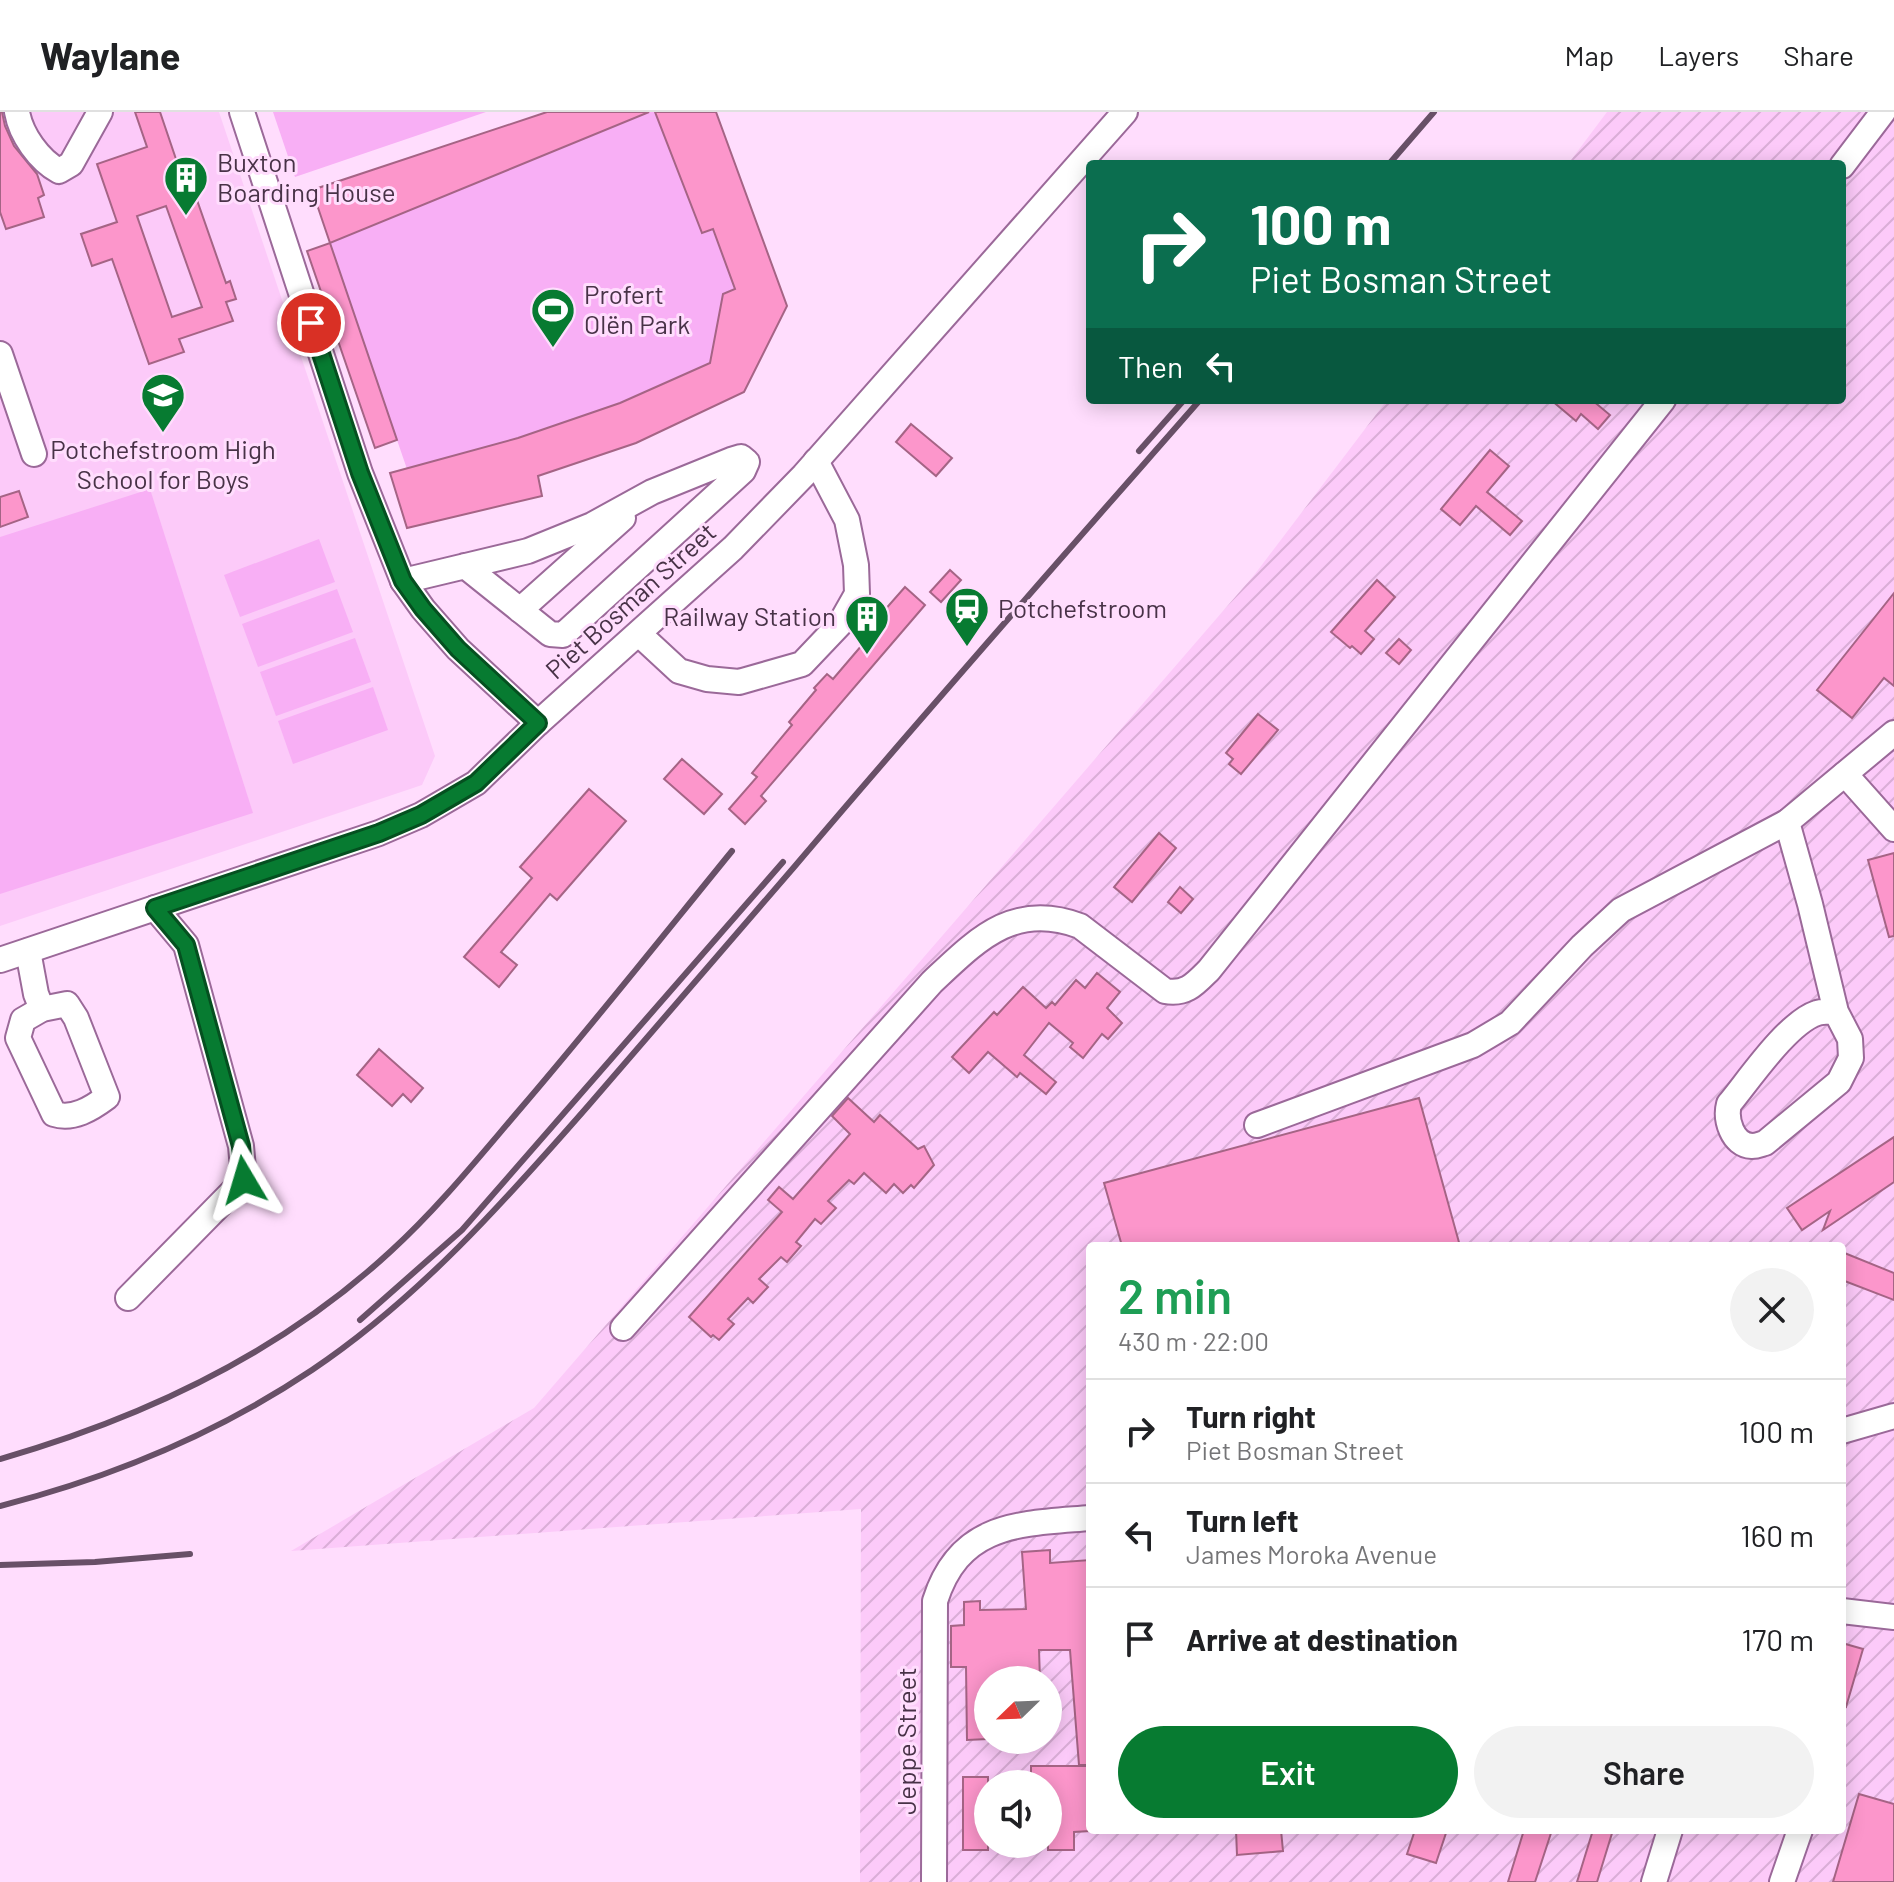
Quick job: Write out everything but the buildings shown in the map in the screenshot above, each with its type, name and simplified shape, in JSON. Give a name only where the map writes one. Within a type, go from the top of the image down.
[{"type":"street","points":[[17,112],[22,129],[46,164],[59,171],[71,164],[100,112]]},
{"type":"street","points":[[242,112],[360,473],[403,581],[458,649],[538,723]]},
{"type":"street","name":"Piet Bosman Street","points":[[0,960],[379,833],[421,815],[476,783],[538,723],[733,548],[816,461],[1125,112]]},
{"type":"street","points":[[1846,161],[1883,112]]},
{"type":"street","points":[[0,354],[34,454]]},
{"type":"street","points":[[623,1328],[932,982],[968,948],[993,931],[1043,916],[1064,920],[1080,926],[1165,991],[1178,994],[1191,988],[1219,958],[1660,404]]},
{"type":"street","points":[[403,581],[465,566],[528,551],[592,525],[652,492],[731,460],[741,457],[747,462],[743,471],[563,635],[550,634],[465,566]]},
{"type":"street","points":[[639,634],[679,671],[707,679],[739,682],[802,664],[840,624],[857,594],[856,565],[847,520],[816,461]]},
{"type":"street","points":[[520,610],[652,492]]},
{"type":"street","points":[[1257,1125],[1473,1045],[1510,1023],[1582,946],[1621,910],[1787,822],[1894,733]]},
{"type":"street","points":[[1845,774],[1894,829]]},
{"type":"street","points":[[1787,822],[1836,1012],[1850,1039],[1851,1058],[1839,1082],[1765,1143],[1751,1146],[1740,1142],[1728,1125],[1729,1104],[1776,1045],[1794,1029],[1818,1013],[1836,1012]]},
{"type":"street","points":[[128,1298],[244,1180],[241,1146],[186,945],[155,908]]},
{"type":"street","points":[[28,951],[42,1009]]},
{"type":"street","points":[[67,1004],[76,1018],[107,1097],[67,1118],[54,1114],[18,1038],[23,1020],[42,1009],[67,1004]]},
{"type":"street","points":[[1846,1430],[1894,1416]]},
{"type":"street","name":"Jeppe Street","points":[[934,1882],[935,1601],[942,1580],[955,1559],[973,1542],[996,1530],[1027,1523],[1086,1518]]},
{"type":"street","points":[[1846,1611],[1894,1617]]},
{"type":"street","points":[[1654,1882],[1669,1834]]},
{"type":"street","points":[[1782,1882],[1799,1834]]},
{"type":"shaded area","name":"Potchefstroom High School for Boys","points":[[0,112],[219,112],[435,756],[422,785],[0,926]]},
{"type":"shaded area","points":[[273,112],[486,112],[295,177]]},
{"type":"shaded area","name":"Profert Olën Park","points":[[547,112],[716,112],[787,306],[744,392],[636,443],[538,476],[542,496],[407,528],[390,473],[407,469],[397,440],[375,448],[330,243],[312,190]]},
{"type":"shaded area","points":[[1607,112],[1894,112],[1894,1882],[860,1882],[861,1509],[291,1551],[534,1408],[1255,574],[1384,404],[1846,404],[1846,160],[1571,160]]},
{"type":"shaded area","points":[[150,489],[253,813],[0,894],[0,537]]},
{"type":"shaded area","points":[[319,539],[335,582],[240,617],[224,575]]},
{"type":"shaded area","points":[[337,589],[353,632],[258,667],[242,624]]},
{"type":"shaded area","points":[[355,638],[371,682],[276,716],[260,672]]},
{"type":"shaded area","points":[[373,687],[388,730],[293,764],[278,721]]},
{"type":"railway","points":[[1392,160],[1434,112]]},
{"type":"railway","points":[[1139,451],[1180,404]]},
{"type":"railway","points":[[0,1506],[122,1467],[239,1414],[312,1370],[351,1342],[424,1280],[492,1213],[556,1142],[1196,404]]},
{"type":"railway","points":[[0,1459],[106,1424],[208,1378],[304,1321],[348,1288],[409,1234],[458,1181],[732,851]]},
{"type":"railway","points":[[360,1320],[462,1230],[783,862]]},
{"type":"railway","points":[[0,1565],[95,1562],[190,1554]]},
{"type":"place","name":"Buxton Boarding House","points":[[186,217]]},
{"type":"place","name":"Profert Olën Park","points":[[553,349]]},
{"type":"place","name":"Potchefstroom High School for Boys","points":[[163,434]]},
{"type":"place","name":"Potchefstroom","points":[[967,648]]},
{"type":"place","name":"Railway Station","points":[[867,656]]},
{"type":"route","points":[[244,1180],[241,1146],[186,945],[155,908],[379,833],[421,815],[476,783],[538,723],[458,649],[403,581],[360,473],[311,323]]}]
